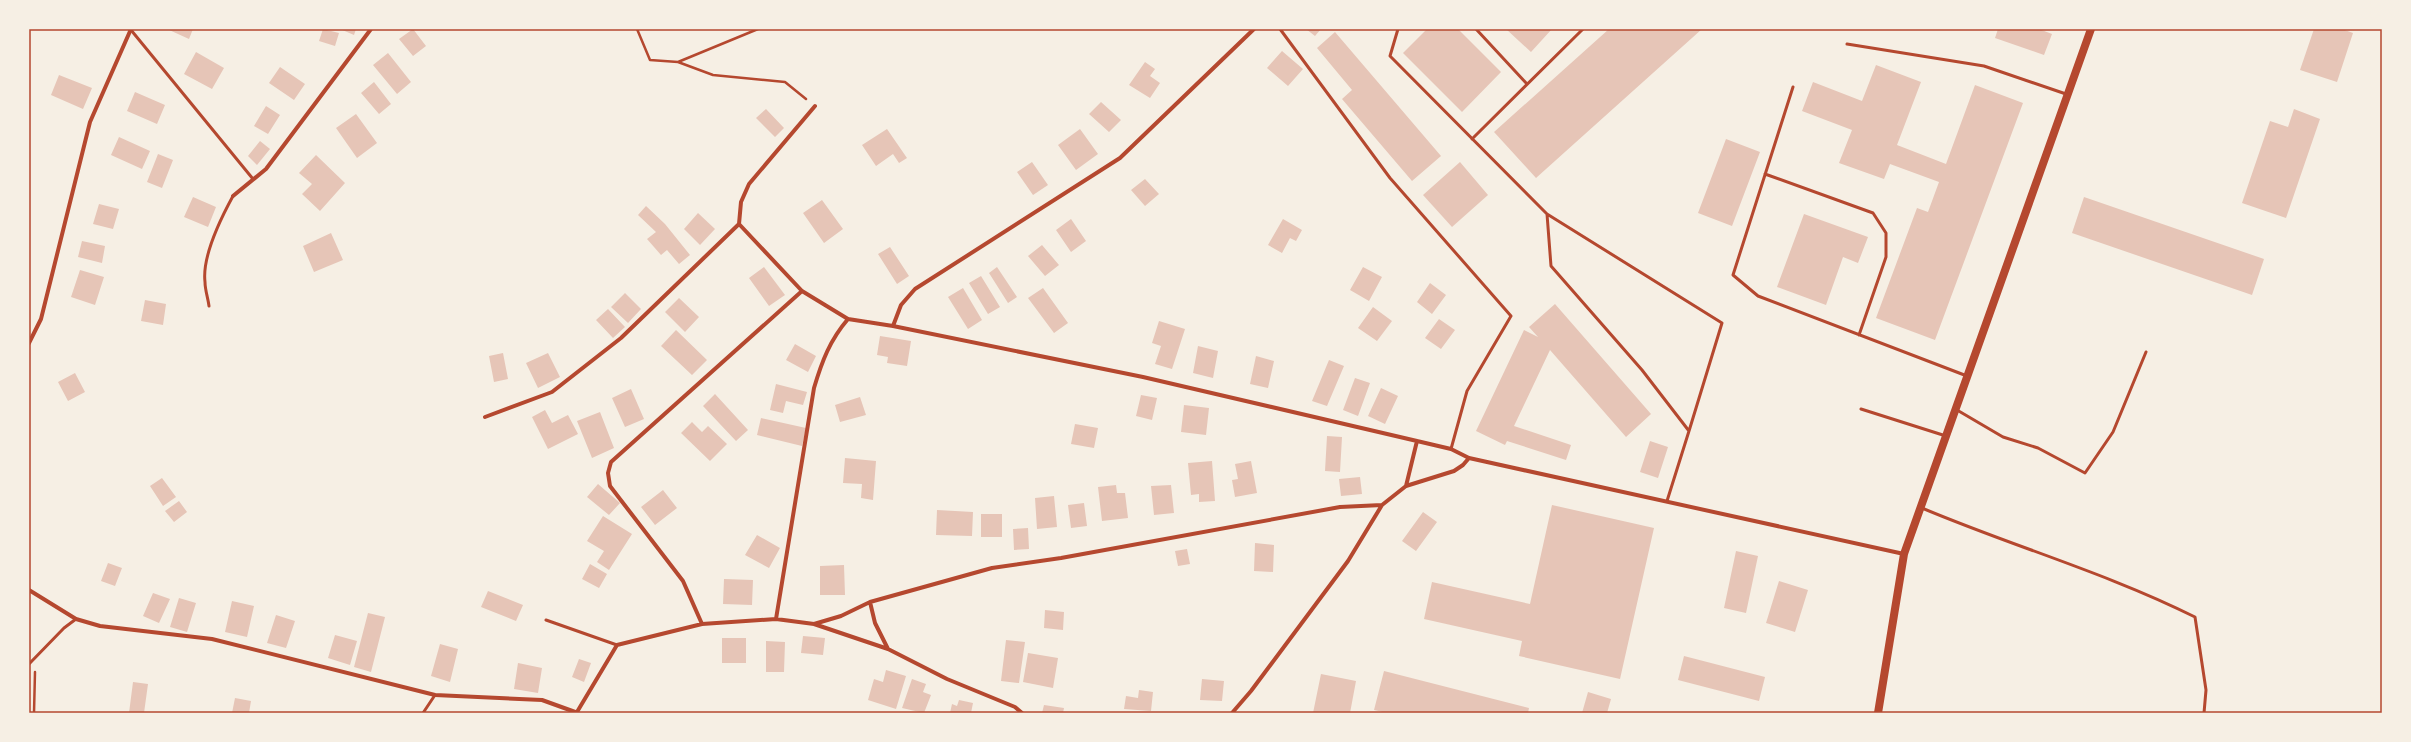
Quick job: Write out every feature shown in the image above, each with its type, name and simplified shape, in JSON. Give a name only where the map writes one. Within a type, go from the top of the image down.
[{"type":"main road","points":[[1878,713],[1904,554],[2091,29]]},
{"type":"street","points":[[29,343],[41,319],[90,122],[131,29]]},
{"type":"street","points":[[233,196],[266,169],[371,29]]},
{"type":"street","points":[[892,326],[901,305],[915,289],[1120,158],[1254,29]]},
{"type":"street","points":[[485,417],[552,392],[621,338],[739,224],[741,202],[749,184],[815,106]]},
{"type":"street","points":[[739,224],[802,290],[848,319],[892,326],[1143,377],[1450,449],[1469,458],[1904,554]]},
{"type":"street","points":[[702,624],[683,581],[610,486],[608,473],[610,462],[802,290]]},
{"type":"street","points":[[776,619],[814,388],[823,358],[835,334],[848,319]]},
{"type":"street","points":[[1406,486],[1417,441]]},
{"type":"street","points":[[1232,713],[1251,691],[1348,561],[1382,504],[1406,486],[1454,471],[1463,465],[1469,458]]},
{"type":"street","points":[[814,624],[841,616],[870,602],[992,568],[1340,507],[1382,504]]},
{"type":"street","points":[[29,590],[76,619],[100,626],[212,639],[435,695],[542,700],[577,713],[617,645],[702,624],[776,619],[814,624],[888,649],[947,679],[1015,707],[1022,713]]},
{"type":"street","points":[[870,602],[875,623],[888,649]]},
{"type":"lane","points":[[131,29],[253,180]]},
{"type":"lane","points":[[1280,29],[1390,178],[1511,316],[1467,391],[1450,449]]},
{"type":"lane","points":[[1398,29],[1390,56],[1547,214],[1722,323],[1667,501]]},
{"type":"lane","points":[[1476,29],[1527,84]]},
{"type":"lane","points":[[1472,139],[1583,29]]},
{"type":"lane","points":[[1847,44],[1984,66],[2068,95]]},
{"type":"lane","points":[[1793,88],[1733,275],[1758,296],[1967,376]]},
{"type":"lane","points":[[1765,174],[1873,213],[1886,233],[1886,257],[1859,335]]},
{"type":"lane","points":[[209,306],[204,280],[208,256],[222,215],[233,196]]},
{"type":"lane","points":[[1547,214],[1552,266],[1642,370],[1689,431]]},
{"type":"lane","points":[[1955,409],[2002,437],[2038,448],[2085,473],[2113,432],[2146,352]]},
{"type":"lane","points":[[1861,409],[1946,436]]},
{"type":"lane","points":[[1920,508],[1971,529],[2123,584],[2195,617],[2206,690],[2204,713]]},
{"type":"lane","points":[[29,664],[36,659],[64,628],[76,619]]},
{"type":"lane","points":[[546,620],[617,645]]},
{"type":"lane","points":[[423,713],[435,695]]},
{"type":"path","points":[[637,29],[650,60],[678,62],[713,76],[785,82],[815,106]]},
{"type":"path","points":[[678,62],[758,29]]},
{"type":"path","points":[[34,713],[36,659]]},
{"type":"building","points":[[167,29],[193,29],[189,39]]},
{"type":"building","points":[[323,29],[339,33],[335,46],[319,41]]},
{"type":"building","points":[[340,29],[356,29],[354,35]]},
{"type":"building","points":[[413,29],[426,46],[413,56],[399,39]]},
{"type":"building","points":[[1306,29],[1321,29],[1315,36]]},
{"type":"building","points":[[1427,29],[1458,29],[1501,72],[1462,112],[1403,53]]},
{"type":"building","points":[[1506,29],[1552,29],[1531,52]]},
{"type":"building","points":[[1609,29],[1702,29],[1536,178],[1494,132]]},
{"type":"building","points":[[1998,29],[2039,29],[2052,34],[2044,55],[1995,38]]},
{"type":"building","points":[[2314,29],[2342,29],[2353,33],[2337,82],[2300,70]]},
{"type":"building","points":[[1335,32],[1441,156],[1412,181],[1342,99],[1352,90],[1317,48]]},
{"type":"building","points":[[1282,51],[1303,69],[1288,86],[1267,68]]},
{"type":"building","points":[[196,52],[224,68],[212,89],[184,74]]},
{"type":"building","points":[[388,53],[411,82],[397,94],[373,65]]},
{"type":"building","points":[[1145,62],[1155,69],[1150,76],[1160,83],[1150,98],[1129,85]]},
{"type":"building","points":[[1876,65],[1921,82],[1897,145],[1946,164],[1975,85],[2023,103],[1935,340],[1876,318],[1917,208],[1928,212],[1939,182],[1890,164],[1884,179],[1839,163],[1852,130],[1802,111],[1813,82],[1862,101]]},
{"type":"building","points":[[280,67],[305,84],[294,100],[269,83]]},
{"type":"building","points":[[59,75],[92,88],[83,109],[51,95]]},
{"type":"building","points":[[374,82],[391,104],[379,114],[361,93]]},
{"type":"building","points":[[135,92],[165,105],[157,124],[127,111]]},
{"type":"building","points":[[1101,102],[1121,120],[1109,132],[1089,114]]},
{"type":"building","points":[[266,106],[280,115],[268,134],[254,126]]},
{"type":"building","points":[[766,109],[784,128],[775,137],[756,118]]},
{"type":"building","points":[[2294,109],[2320,119],[2286,218],[2242,203],[2270,121],[2288,127]]},
{"type":"building","points":[[356,114],[377,143],[357,158],[336,128]]},
{"type":"building","points":[[887,129],[907,158],[899,163],[893,154],[876,166],[862,145]]},
{"type":"building","points":[[1080,129],[1098,154],[1076,170],[1058,145]]},
{"type":"building","points":[[119,137],[150,151],[142,169],[111,155]]},
{"type":"building","points":[[1726,139],[1760,152],[1732,226],[1698,213]]},
{"type":"building","points":[[260,141],[270,149],[257,165],[248,156]]},
{"type":"building","points":[[158,154],[173,160],[162,188],[147,182]]},
{"type":"building","points":[[316,155],[345,183],[320,211],[302,194],[312,184],[299,173]]},
{"type":"building","points":[[1032,162],[1048,185],[1033,195],[1017,172]]},
{"type":"building","points":[[1460,162],[1488,195],[1452,227],[1423,195]]},
{"type":"building","points":[[1145,179],[1159,194],[1145,206],[1131,190]]},
{"type":"building","points":[[193,197],[216,207],[208,227],[184,217]]},
{"type":"building","points":[[2084,197],[2264,259],[2252,295],[2072,233]]},
{"type":"building","points":[[822,200],[843,229],[824,243],[803,213]]},
{"type":"building","points":[[99,204],[119,209],[113,229],[93,224]]},
{"type":"building","points":[[646,206],[665,224],[690,255],[679,264],[667,250],[661,255],[647,239],[656,232],[638,215]]},
{"type":"building","points":[[698,213],[715,229],[700,245],[684,229]]},
{"type":"building","points":[[1804,214],[1868,237],[1858,263],[1843,257],[1826,305],[1777,287]]},
{"type":"building","points":[[1071,219],[1086,241],[1071,252],[1056,230]]},
{"type":"building","points":[[1283,219],[1302,230],[1296,241],[1290,238],[1282,253],[1268,245]]},
{"type":"building","points":[[331,233],[343,260],[314,272],[303,246]]},
{"type":"building","points":[[82,241],[105,246],[102,263],[78,257]]},
{"type":"building","points":[[1042,245],[1059,265],[1045,276],[1028,256]]},
{"type":"building","points":[[890,247],[909,276],[897,284],[878,254]]},
{"type":"building","points":[[764,267],[785,295],[769,306],[749,278]]},
{"type":"building","points":[[997,267],[1017,297],[1008,303],[989,273]]},
{"type":"building","points":[[1363,267],[1382,277],[1369,301],[1350,290]]},
{"type":"building","points":[[80,270],[104,277],[95,305],[71,297]]},
{"type":"building","points":[[981,276],[1000,307],[988,314],[969,283]]},
{"type":"building","points":[[1430,283],[1446,295],[1432,314],[1417,302]]},
{"type":"building","points":[[963,288],[982,320],[968,329],[948,297]]},
{"type":"building","points":[[1043,288],[1068,323],[1054,333],[1028,298]]},
{"type":"building","points":[[625,293],[641,309],[628,323],[611,307]]},
{"type":"building","points":[[679,298],[699,317],[685,332],[665,312]]},
{"type":"building","points":[[145,300],[166,304],[163,325],[141,321]]},
{"type":"building","points":[[1555,304],[1651,414],[1626,437],[1550,350],[1514,426],[1571,445],[1566,460],[1507,441],[1505,445],[1476,431],[1524,330],[1538,337],[1529,327]]},
{"type":"building","points":[[1373,307],[1392,321],[1377,341],[1358,328]]},
{"type":"building","points":[[608,309],[625,327],[613,338],[596,320]]},
{"type":"building","points":[[1439,319],[1455,330],[1441,349],[1425,338]]},
{"type":"building","points":[[1159,321],[1185,329],[1172,369],[1155,364],[1161,346],[1152,343]]},
{"type":"building","points":[[676,330],[707,360],[692,375],[661,346]]},
{"type":"building","points":[[880,336],[911,341],[907,366],[887,363],[888,357],[877,355]]},
{"type":"building","points":[[795,344],[816,356],[808,372],[786,360]]},
{"type":"building","points":[[1198,346],[1218,351],[1213,378],[1193,373]]},
{"type":"building","points":[[503,353],[508,379],[494,382],[489,356]]},
{"type":"building","points":[[548,353],[560,377],[538,388],[526,363]]},
{"type":"building","points":[[1256,356],[1274,361],[1268,388],[1250,384]]},
{"type":"building","points":[[1329,360],[1344,366],[1327,406],[1312,401]]},
{"type":"building","points":[[75,373],[85,392],[68,401],[58,382]]},
{"type":"building","points":[[1355,378],[1370,383],[1358,416],[1343,410]]},
{"type":"building","points":[[776,384],[807,392],[803,405],[786,401],[783,413],[770,410]]},
{"type":"building","points":[[1381,388],[1398,396],[1385,424],[1368,416]]},
{"type":"building","points":[[631,389],[644,419],[625,427],[612,398]]},
{"type":"building","points":[[715,394],[748,430],[736,441],[703,406]]},
{"type":"building","points":[[1141,395],[1157,398],[1152,420],[1136,416]]},
{"type":"building","points":[[860,397],[866,415],[840,422],[835,405]]},
{"type":"building","points":[[1184,405],[1209,408],[1206,435],[1181,432]]},
{"type":"building","points":[[545,410],[552,423],[568,415],[578,434],[548,449],[532,417]]},
{"type":"building","points":[[600,412],[614,448],[592,458],[577,421]]},
{"type":"building","points":[[761,418],[806,428],[802,446],[757,435]]},
{"type":"building","points":[[692,422],[702,432],[708,426],[727,444],[710,461],[681,433]]},
{"type":"building","points":[[1075,424],[1098,428],[1094,448],[1071,444]]},
{"type":"building","points":[[1327,436],[1342,437],[1340,472],[1325,471]]},
{"type":"building","points":[[1650,441],[1668,447],[1658,478],[1640,472]]},
{"type":"building","points":[[845,458],[876,461],[873,500],[861,498],[862,484],[843,483]]},
{"type":"building","points":[[1212,461],[1215,501],[1199,502],[1199,494],[1191,495],[1188,463]]},
{"type":"building","points":[[1251,461],[1257,493],[1235,497],[1232,480],[1238,479],[1235,464]]},
{"type":"building","points":[[1360,477],[1362,494],[1341,496],[1339,479]]},
{"type":"building","points":[[162,478],[176,497],[163,506],[150,486]]},
{"type":"building","points":[[598,484],[620,503],[609,515],[587,497]]},
{"type":"building","points":[[1116,485],[1117,493],[1125,493],[1128,518],[1102,521],[1098,487]]},
{"type":"building","points":[[1171,485],[1174,513],[1154,515],[1151,486]]},
{"type":"building","points":[[663,490],[677,508],[655,525],[641,507]]},
{"type":"building","points":[[1054,496],[1057,527],[1037,529],[1035,498]]},
{"type":"building","points":[[179,501],[187,512],[174,522],[165,511]]},
{"type":"building","points":[[1084,503],[1087,526],[1071,528],[1068,505]]},
{"type":"building","points":[[1552,505],[1654,528],[1620,679],[1519,656],[1522,641],[1424,619],[1432,582],[1530,604]]},
{"type":"building","points":[[937,510],[973,512],[972,536],[936,535]]},
{"type":"building","points":[[1423,512],[1437,522],[1416,551],[1402,541]]},
{"type":"building","points":[[981,514],[1002,514],[1002,537],[981,537]]},
{"type":"building","points":[[603,516],[632,534],[609,570],[597,562],[604,551],[587,541]]},
{"type":"building","points":[[1028,528],[1029,549],[1014,550],[1013,529]]},
{"type":"building","points":[[757,535],[780,548],[769,568],[745,555]]},
{"type":"building","points":[[1255,543],[1274,545],[1273,572],[1254,571]]},
{"type":"building","points":[[1187,549],[1190,564],[1178,566],[1175,551]]},
{"type":"building","points":[[1736,551],[1758,556],[1746,613],[1724,608]]},
{"type":"building","points":[[108,563],[122,568],[115,586],[101,581]]},
{"type":"building","points":[[590,564],[607,574],[599,588],[582,579]]},
{"type":"building","points":[[844,565],[845,595],[820,595],[820,566]]},
{"type":"building","points":[[724,579],[753,580],[752,605],[723,604]]},
{"type":"building","points":[[1779,581],[1808,590],[1795,632],[1766,623]]},
{"type":"building","points":[[488,591],[523,605],[516,621],[481,607]]},
{"type":"building","points":[[153,593],[170,599],[159,623],[143,616]]},
{"type":"building","points":[[179,598],[196,603],[187,632],[170,627]]},
{"type":"building","points":[[232,601],[254,606],[247,637],[225,632]]},
{"type":"building","points":[[1045,610],[1064,612],[1063,630],[1044,628]]},
{"type":"building","points":[[368,613],[385,617],[371,672],[354,667]]},
{"type":"building","points":[[276,615],[295,621],[286,648],[267,643]]},
{"type":"building","points":[[335,635],[357,641],[350,665],[328,658]]},
{"type":"building","points":[[803,636],[825,638],[823,655],[801,653]]},
{"type":"building","points":[[722,638],[746,638],[746,663],[722,663]]},
{"type":"building","points":[[1006,640],[1025,642],[1019,683],[1001,681]]},
{"type":"building","points":[[766,641],[785,642],[784,672],[766,672]]},
{"type":"building","points":[[440,644],[458,649],[450,682],[431,676]]},
{"type":"building","points":[[1028,653],[1058,658],[1053,688],[1023,682]]},
{"type":"building","points":[[1684,656],[1765,677],[1759,701],[1678,680]]},
{"type":"building","points":[[579,659],[591,663],[584,682],[572,677]]},
{"type":"building","points":[[518,663],[542,668],[538,693],[514,689]]},
{"type":"building","points":[[886,670],[906,676],[896,709],[868,700],[874,679],[883,682]]},
{"type":"building","points":[[1384,671],[1529,708],[1528,713],[1387,713],[1374,710]]},
{"type":"building","points":[[1321,674],[1356,681],[1350,713],[1313,713]]},
{"type":"building","points":[[912,679],[926,684],[923,692],[931,695],[924,713],[902,708]]},
{"type":"building","points":[[1202,679],[1224,681],[1222,701],[1200,700]]},
{"type":"building","points":[[133,682],[148,684],[144,713],[129,713]]},
{"type":"building","points":[[1139,690],[1153,692],[1151,711],[1124,709],[1126,696],[1138,698]]},
{"type":"building","points":[[1588,692],[1611,699],[1607,713],[1582,713]]},
{"type":"building","points":[[235,698],[251,701],[249,713],[232,713]]},
{"type":"building","points":[[959,700],[973,703],[971,713],[950,713],[952,704],[957,706]]},
{"type":"building","points":[[1044,705],[1064,708],[1063,713],[1042,713]]}]
